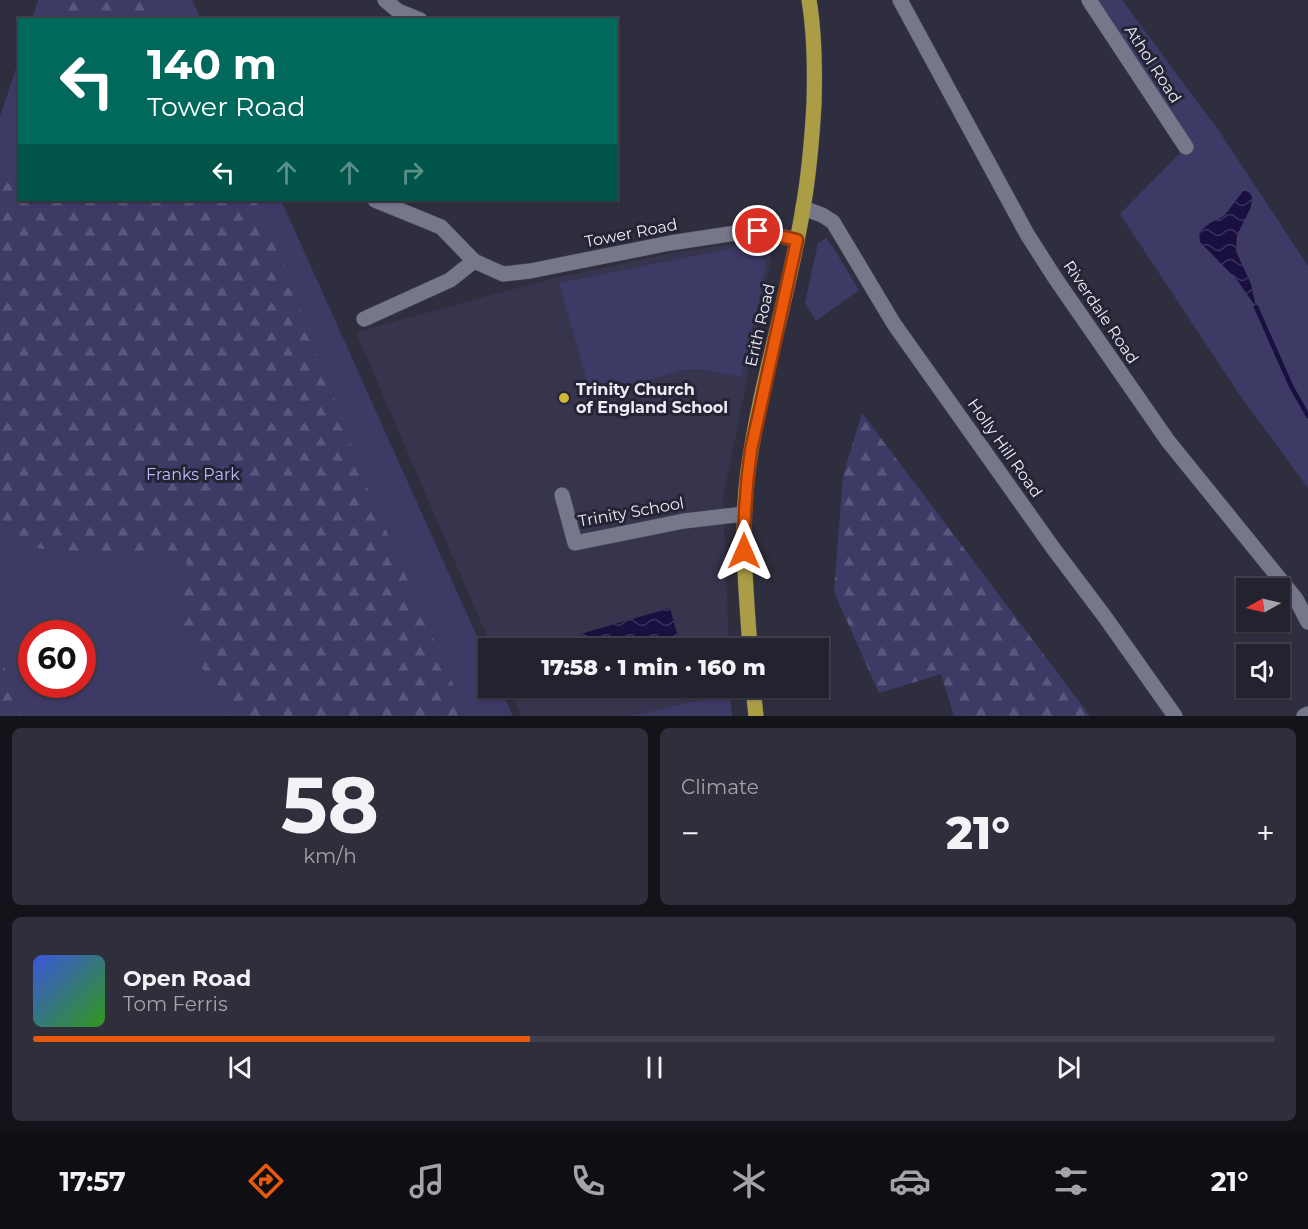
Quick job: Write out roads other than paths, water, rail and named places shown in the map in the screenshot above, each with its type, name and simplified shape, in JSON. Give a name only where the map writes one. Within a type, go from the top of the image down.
[{"type":"main road","name":"Erith Road","points":[[749,638],[744,514],[755,428],[797,240],[812,142],[816,64],[809,0]]},
{"type":"main road","points":[[754,698],[756,716]]},
{"type":"street","points":[[385,0],[396,15]]},
{"type":"street","name":"Riverdale Road","points":[[900,0],[1027,234],[1055,278],[1168,441],[1296,599],[1308,622]]},
{"type":"street","name":"Athol Road","points":[[1089,0],[1186,147]]},
{"type":"street","name":"Tower Road","points":[[377,201],[441,227],[474,261],[503,274],[749,231],[768,232],[797,240]]},
{"type":"street","name":"Holly Hill Road","points":[[803,208],[833,222],[894,324],[1175,716]]},
{"type":"street","points":[[364,319],[450,280],[474,261]]},
{"type":"street","name":"Trinity School","points":[[562,495],[574,543],[705,518],[744,514]]},
{"type":"water","points":[[1244,190],[1252,197],[1251,207],[1237,235],[1236,251],[1251,284],[1256,307],[1237,280],[1200,242],[1199,232],[1224,216]]},
{"type":"water","points":[[670,608],[678,638],[578,638],[577,635]]},
{"type":"waterway","points":[[1256,307],[1291,386],[1308,416]]},
{"type":"place","name":"Trinity Church of England School","points":[[564,398]]},
{"type":"park label","name":"Franks Park","points":[[193,474]]}]
